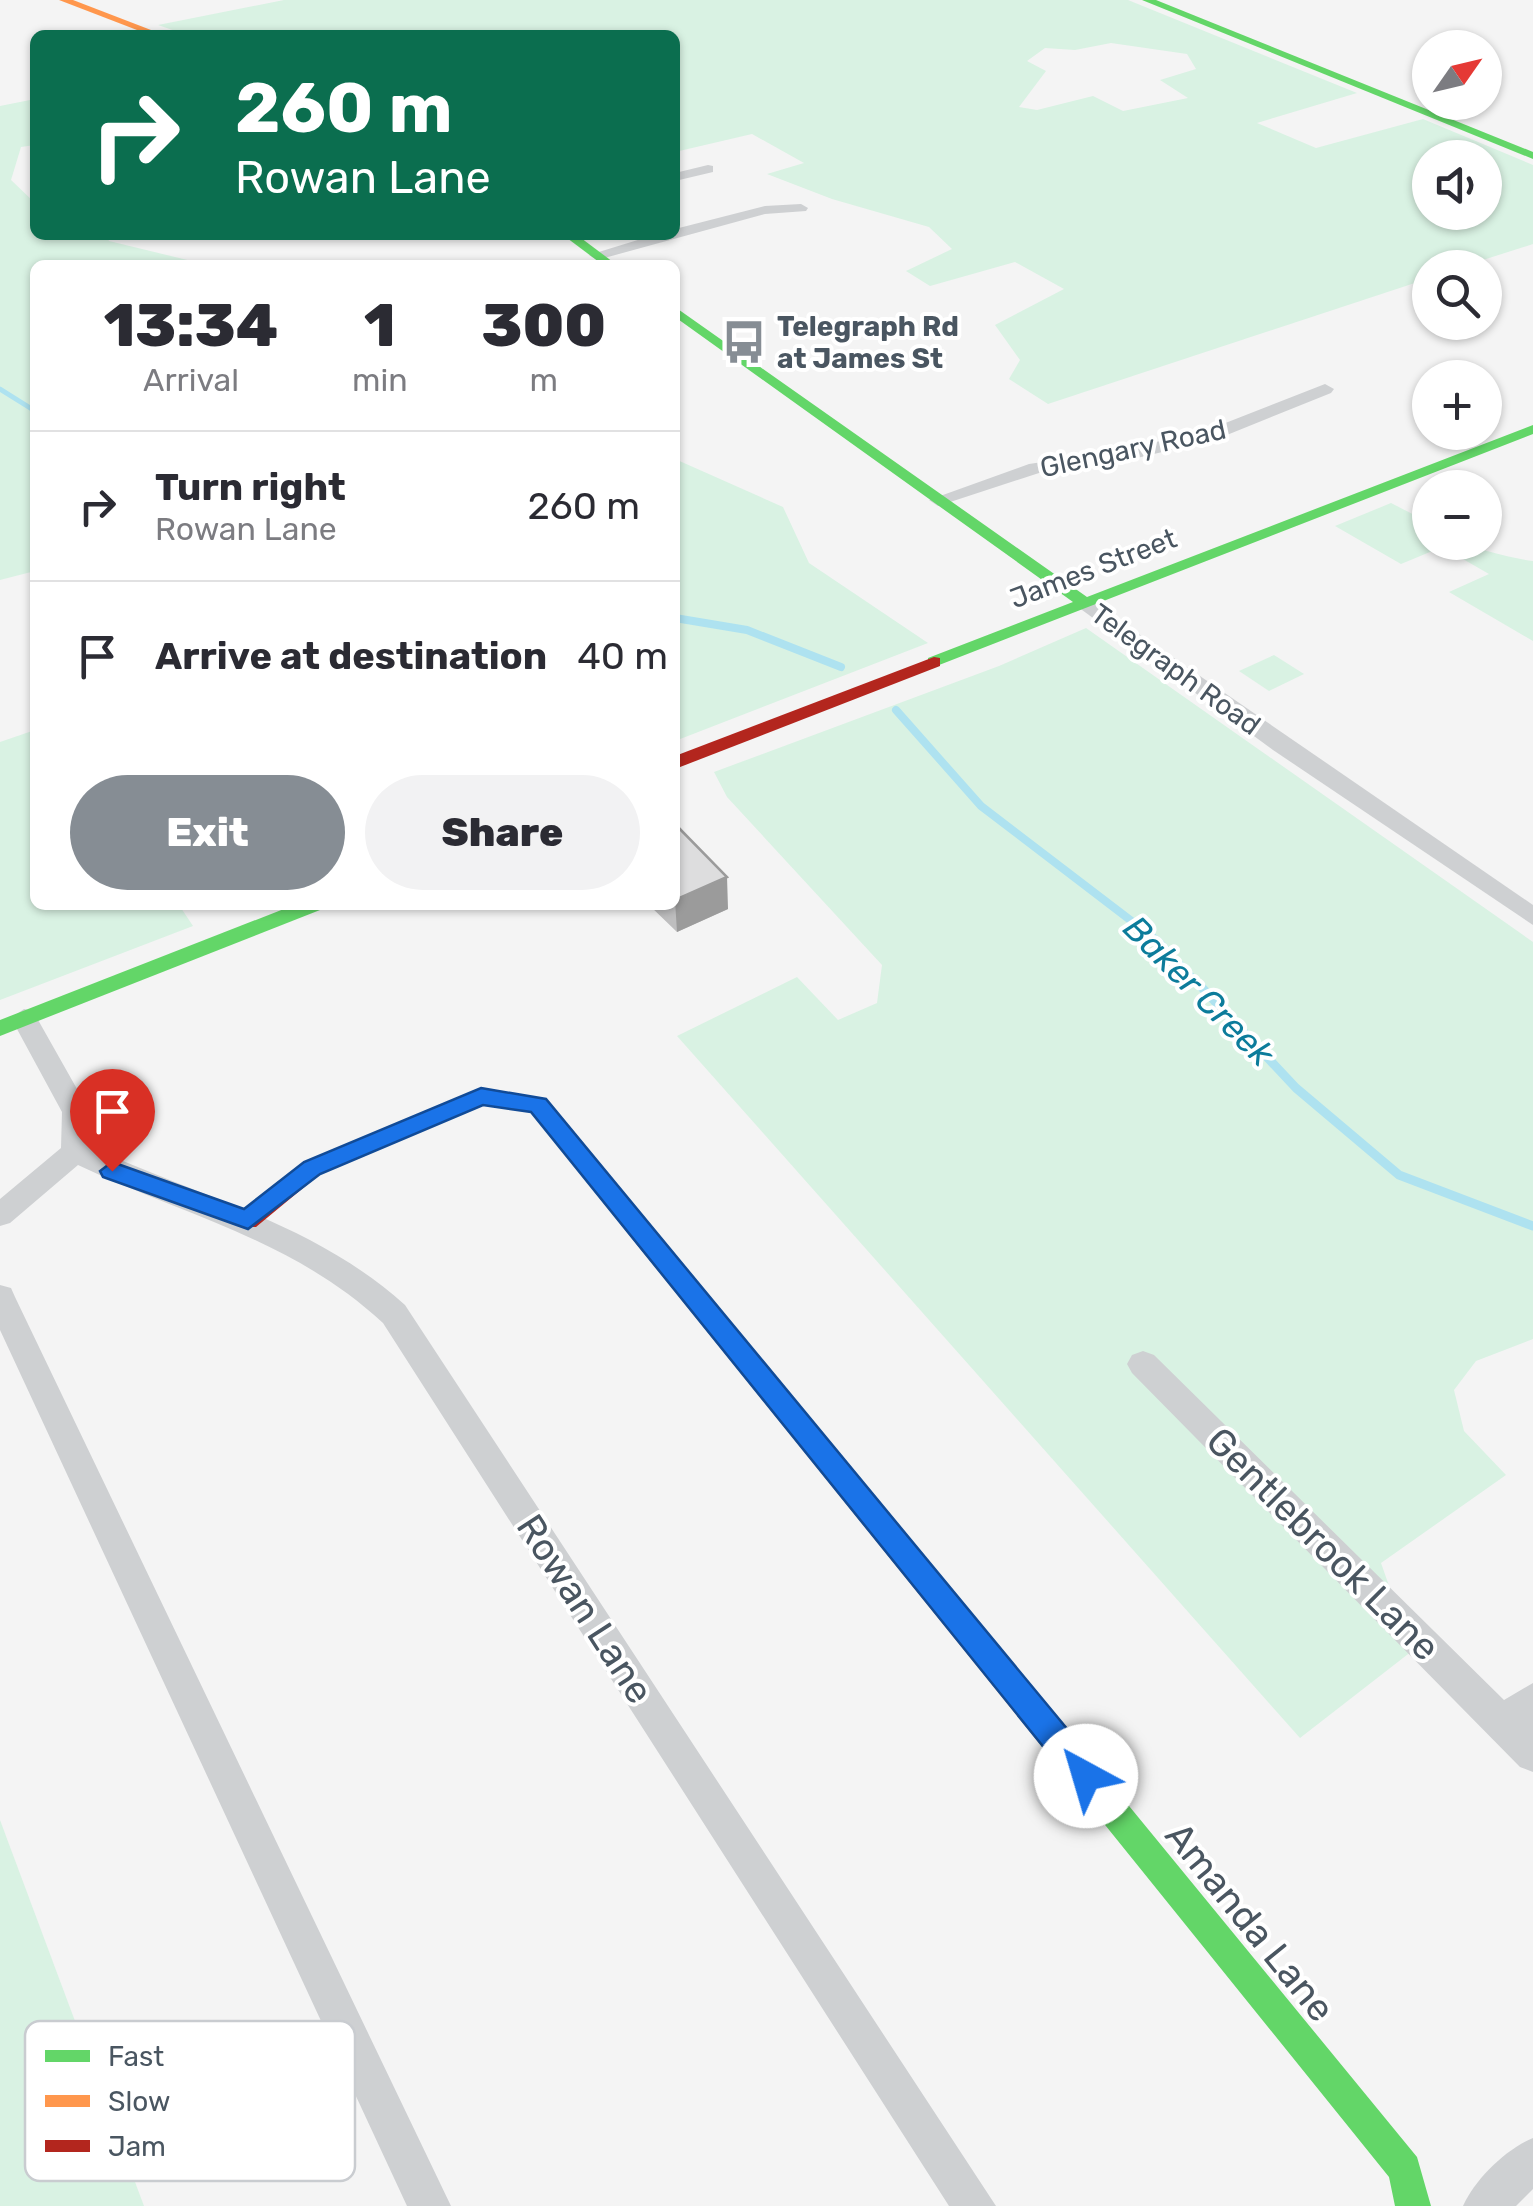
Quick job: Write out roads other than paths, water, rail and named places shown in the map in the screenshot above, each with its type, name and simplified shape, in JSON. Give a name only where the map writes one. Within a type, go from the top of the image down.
[{"type":"street","points":[[64,0],[146,30]]},
{"type":"street","points":[[1147,0],[1533,156]]},
{"type":"street","points":[[680,176],[708,168]]},
{"type":"street","points":[[680,232],[766,210],[801,208]]},
{"type":"street","points":[[576,240],[604,260],[657,240]]},
{"type":"street","name":"Telegraph Road","points":[[680,315],[1281,745],[1533,917]]},
{"type":"street","name":"Glengary Road","points":[[938,500],[1036,468],[1131,454],[1211,435],[1325,389]]},
{"type":"street","name":"James Street","points":[[680,761],[1533,429]]},
{"type":"street","points":[[0,1215],[75,1152],[76,1112],[12,1023],[300,910]]},
{"type":"street","name":"Amanda Lane","points":[[248,1220],[312,1168],[481,1096],[538,1104],[1405,2170],[1413,2206]]},
{"type":"street","name":"Rowan Lane","points":[[75,1152],[112,1171],[248,1220],[329,1258],[363,1282],[394,1314],[974,2206]]},
{"type":"street","points":[[0,1297],[342,2021]]},
{"type":"street","name":"Gentlebrook Lane","points":[[1143,1364],[1533,1754]]},
{"type":"street","points":[[1503,1724],[1533,1700]]},
{"type":"street","points":[[355,2049],[429,2206]]},
{"type":"street","points":[[1486,2206],[1533,2160]]},
{"type":"waterway","name":"Baker Creek","points":[[0,389],[30,408]]},
{"type":"waterway","name":"Baker Creek","points":[[680,619],[747,630],[841,667]]},
{"type":"waterway","name":"Baker Creek","points":[[896,710],[981,806],[1159,942],[1196,982]]},
{"type":"waterway","name":"Baker Creek","points":[[1194,979],[1296,1088],[1399,1175],[1533,1226]]},
{"type":"place","name":"Telegraph Rd at James St","points":[[744,342]]}]
